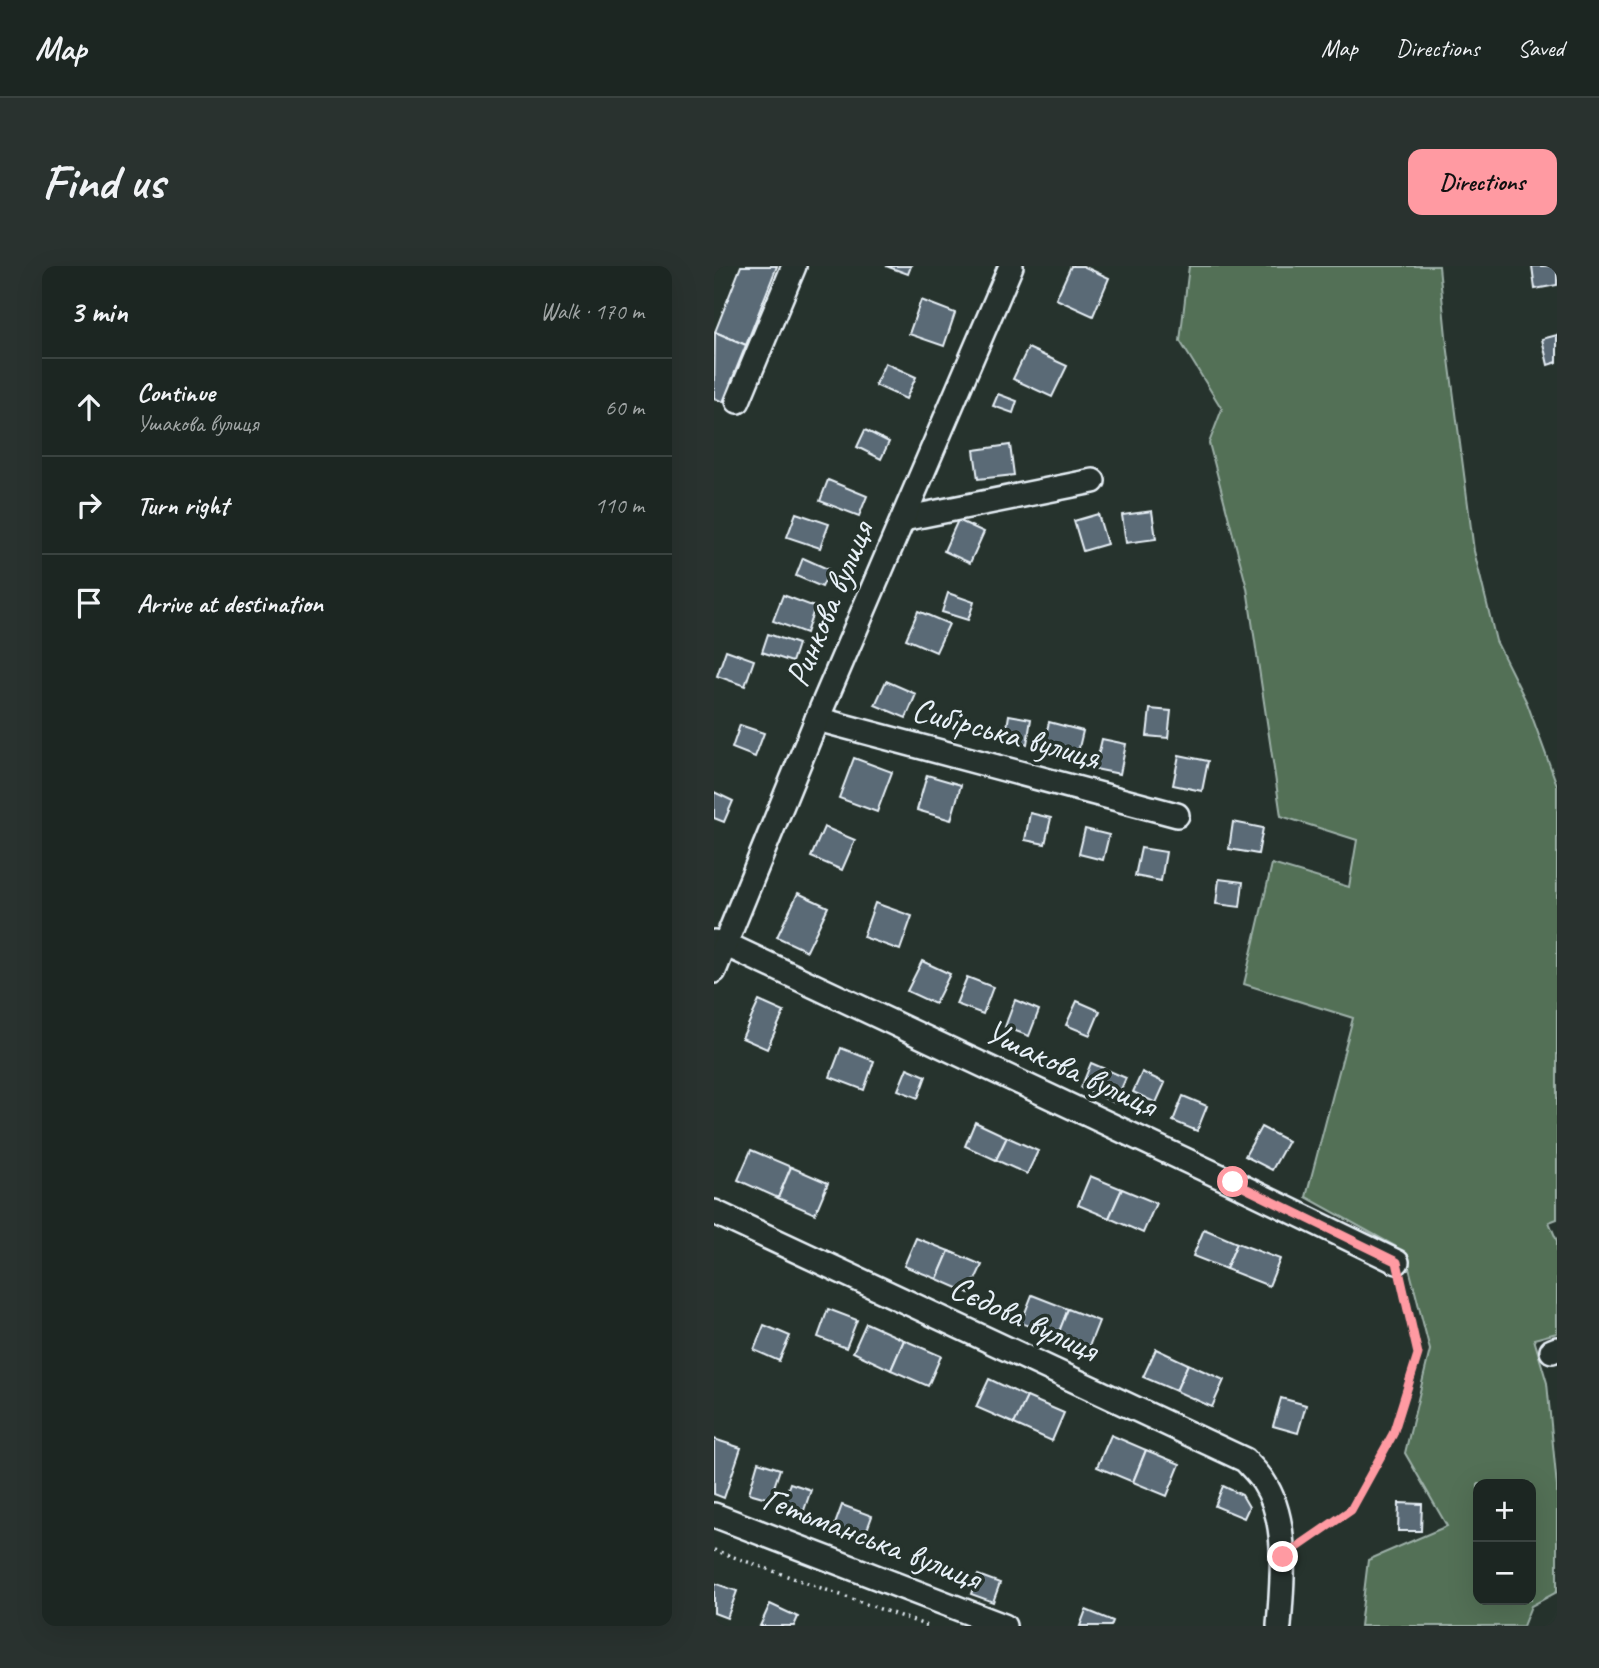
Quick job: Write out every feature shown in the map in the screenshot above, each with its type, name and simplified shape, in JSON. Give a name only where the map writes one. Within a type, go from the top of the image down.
[{"type":"street","points":[[738,401],[794,266]]},
{"type":"street","name":"Ринкова вулиця","points":[[714,971],[719,943],[1011,266]]},
{"type":"street","points":[[903,519],[1093,481]]},
{"type":"street","name":"Сибірська вулиця","points":[[817,719],[1177,815]]},
{"type":"street","name":"Ушакова вулиця","points":[[719,943],[1233,1182],[1397,1262]]},
{"type":"street","name":"Сєдова вулиця","points":[[714,1212],[1245,1460],[1264,1482],[1277,1515],[1283,1557],[1279,1626]]},
{"type":"street","name":"Гетьманська вулиця","points":[[714,1515],[1004,1626]]},
{"type":"path","points":[[1283,1557],[1351,1510],[1393,1434],[1418,1354],[1397,1262]]},
{"type":"path","points":[[714,1550],[928,1626]]},
{"type":"green space","points":[[1189,266],[1439,266],[1474,551],[1496,641],[1527,703],[1557,785],[1557,1219],[1549,1222],[1557,1241],[1557,1333],[1534,1339],[1547,1383],[1557,1487],[1557,1592],[1536,1603],[1536,1479],[1473,1479],[1473,1605],[1533,1605],[1523,1626],[1360,1626],[1368,1560],[1447,1526],[1405,1453],[1430,1350],[1407,1260],[1395,1246],[1306,1197],[1353,1018],[1244,984],[1272,864],[1349,887],[1357,840],[1281,816],[1247,588],[1209,443],[1222,409],[1180,341]]},
{"type":"building","points":[[741,266],[777,266],[746,345],[715,332]]},
{"type":"building","points":[[886,266],[911,266],[908,274]]},
{"type":"building","points":[[1071,266],[1083,266],[1109,278],[1093,316],[1056,299]]},
{"type":"building","points":[[1532,266],[1557,266],[1557,285],[1535,289]]},
{"type":"building","points":[[921,300],[955,313],[944,346],[909,334]]},
{"type":"building","points":[[715,332],[746,345],[723,402],[714,398]]},
{"type":"building","points":[[1557,335],[1557,362],[1548,365],[1542,339]]},
{"type":"building","points":[[1028,348],[1067,366],[1052,397],[1013,379]]},
{"type":"building","points":[[885,363],[916,377],[906,399],[875,385]]},
{"type":"building","points":[[998,394],[1017,401],[1013,413],[993,406]]},
{"type":"building","points":[[865,430],[889,442],[881,459],[857,447]]},
{"type":"building","points":[[1010,445],[1014,475],[978,479],[974,450]]},
{"type":"building","points":[[828,480],[867,496],[859,516],[820,501]]},
{"type":"building","points":[[1152,511],[1156,539],[1126,543],[1122,515]]},
{"type":"building","points":[[796,513],[829,524],[820,548],[787,537]]},
{"type":"building","points":[[1098,514],[1107,544],[1083,551],[1074,521]]},
{"type":"building","points":[[958,520],[984,532],[970,563],[944,551]]},
{"type":"building","points":[[803,558],[830,570],[822,587],[796,576]]},
{"type":"building","points":[[948,593],[974,602],[968,620],[942,612]]},
{"type":"building","points":[[783,595],[815,607],[806,633],[773,621]]},
{"type":"building","points":[[918,611],[949,624],[936,652],[906,639]]},
{"type":"building","points":[[768,634],[798,644],[792,662],[762,652]]},
{"type":"building","points":[[726,650],[754,660],[745,686],[717,676]]},
{"type":"building","points":[[886,681],[916,694],[906,718],[875,705]]},
{"type":"building","points":[[1150,709],[1171,711],[1168,738],[1147,736]]},
{"type":"building","points":[[1009,715],[1031,719],[1027,744],[1005,740]]},
{"type":"building","points":[[1049,722],[1083,731],[1077,756],[1043,747]]},
{"type":"building","points":[[740,725],[764,733],[755,757],[732,748]]},
{"type":"building","points":[[1102,739],[1126,744],[1120,774],[1095,769]]},
{"type":"building","points":[[1179,755],[1208,761],[1202,791],[1173,785]]},
{"type":"building","points":[[854,758],[892,772],[877,812],[839,798]]},
{"type":"building","points":[[927,775],[961,785],[951,820],[917,810]]},
{"type":"building","points":[[714,792],[733,801],[724,822],[714,818]]},
{"type":"building","points":[[1030,813],[1051,818],[1045,844],[1025,840]]},
{"type":"building","points":[[1233,822],[1263,828],[1258,854],[1229,849]]},
{"type":"building","points":[[824,827],[855,840],[842,870],[811,857]]},
{"type":"building","points":[[1085,829],[1109,835],[1103,860],[1079,854]]},
{"type":"building","points":[[1141,848],[1166,852],[1161,881],[1135,876]]},
{"type":"building","points":[[1219,879],[1243,882],[1240,907],[1216,904]]},
{"type":"building","points":[[798,893],[828,907],[807,951],[777,937]]},
{"type":"building","points":[[875,903],[912,916],[900,950],[863,937]]},
{"type":"building","points":[[922,961],[950,974],[935,1004],[907,991]]},
{"type":"building","points":[[967,977],[993,987],[983,1014],[956,1004]]},
{"type":"building","points":[[1015,1000],[1039,1010],[1029,1036],[1005,1027]]},
{"type":"building","points":[[759,1001],[784,1012],[767,1049],[742,1038]]},
{"type":"building","points":[[1077,1001],[1100,1011],[1090,1035],[1066,1025]]},
{"type":"building","points":[[841,1048],[874,1061],[864,1090],[830,1077]]},
{"type":"building","points":[[1091,1063],[1126,1078],[1115,1103],[1081,1088]]},
{"type":"building","points":[[907,1068],[926,1076],[918,1098],[898,1090]]},
{"type":"building","points":[[1142,1072],[1165,1083],[1156,1103],[1133,1092]]},
{"type":"building","points":[[1183,1096],[1207,1106],[1197,1131],[1173,1121]]},
{"type":"building","points":[[975,1122],[1007,1137],[996,1160],[965,1146]]},
{"type":"building","points":[[1261,1127],[1288,1141],[1272,1170],[1245,1156]]},
{"type":"building","points":[[1007,1137],[1038,1151],[1027,1174],[996,1160]]},
{"type":"building","points":[[751,1150],[791,1167],[778,1198],[738,1180]]},
{"type":"building","points":[[791,1167],[828,1183],[815,1214],[778,1198]]},
{"type":"building","points":[[1090,1176],[1122,1189],[1109,1218],[1078,1205]]},
{"type":"building","points":[[1122,1189],[1156,1203],[1143,1233],[1109,1218]]},
{"type":"building","points":[[1204,1229],[1237,1243],[1226,1269],[1193,1256]]},
{"type":"building","points":[[916,1238],[949,1251],[937,1279],[904,1266]]},
{"type":"building","points":[[1237,1243],[1280,1259],[1269,1286],[1226,1269]]},
{"type":"building","points":[[949,1251],[982,1265],[969,1293],[937,1279]]},
{"type":"building","points":[[1032,1295],[1068,1309],[1057,1337],[1021,1323]]},
{"type":"building","points":[[828,1309],[857,1320],[846,1348],[818,1337]]},
{"type":"building","points":[[1068,1309],[1099,1321],[1088,1349],[1057,1337]]},
{"type":"building","points":[[866,1323],[904,1340],[891,1370],[853,1352]]},
{"type":"building","points":[[764,1325],[790,1336],[779,1361],[754,1350]]},
{"type":"building","points":[[904,1340],[941,1356],[928,1386],[891,1370]]},
{"type":"building","points":[[1156,1349],[1188,1364],[1176,1391],[1143,1377]]},
{"type":"building","points":[[1188,1364],[1224,1380],[1212,1407],[1176,1391]]},
{"type":"building","points":[[989,1379],[1027,1397],[1015,1424],[976,1407]]},
{"type":"building","points":[[1027,1397],[1064,1413],[1052,1441],[1014,1424]]},
{"type":"building","points":[[1281,1398],[1306,1405],[1298,1433],[1273,1426]]},
{"type":"building","points":[[1111,1435],[1146,1450],[1133,1482],[1097,1467]]},
{"type":"building","points":[[714,1439],[741,1448],[724,1498],[714,1494]]},
{"type":"building","points":[[1146,1450],[1180,1464],[1167,1496],[1133,1482]]},
{"type":"building","points":[[758,1462],[780,1469],[770,1499],[749,1493]]},
{"type":"building","points":[[790,1483],[811,1490],[801,1519],[780,1511]]},
{"type":"building","points":[[1223,1486],[1242,1495],[1249,1507],[1244,1518],[1215,1506]]},
{"type":"building","points":[[1399,1503],[1422,1504],[1421,1531],[1398,1531]]},
{"type":"building","points":[[842,1505],[872,1516],[863,1541],[833,1530]]},
{"type":"building","points":[[978,1575],[1000,1583],[993,1602],[971,1594]]},
{"type":"building","points":[[714,1583],[737,1591],[727,1618],[714,1613]]},
{"type":"building","points":[[770,1604],[798,1617],[794,1626],[760,1626]]},
{"type":"building","points":[[1086,1610],[1113,1621],[1111,1626],[1080,1626]]},
{"type":"route","points":[[1233,1182],[1397,1262],[1418,1354],[1393,1434],[1351,1510],[1283,1557]]}]
